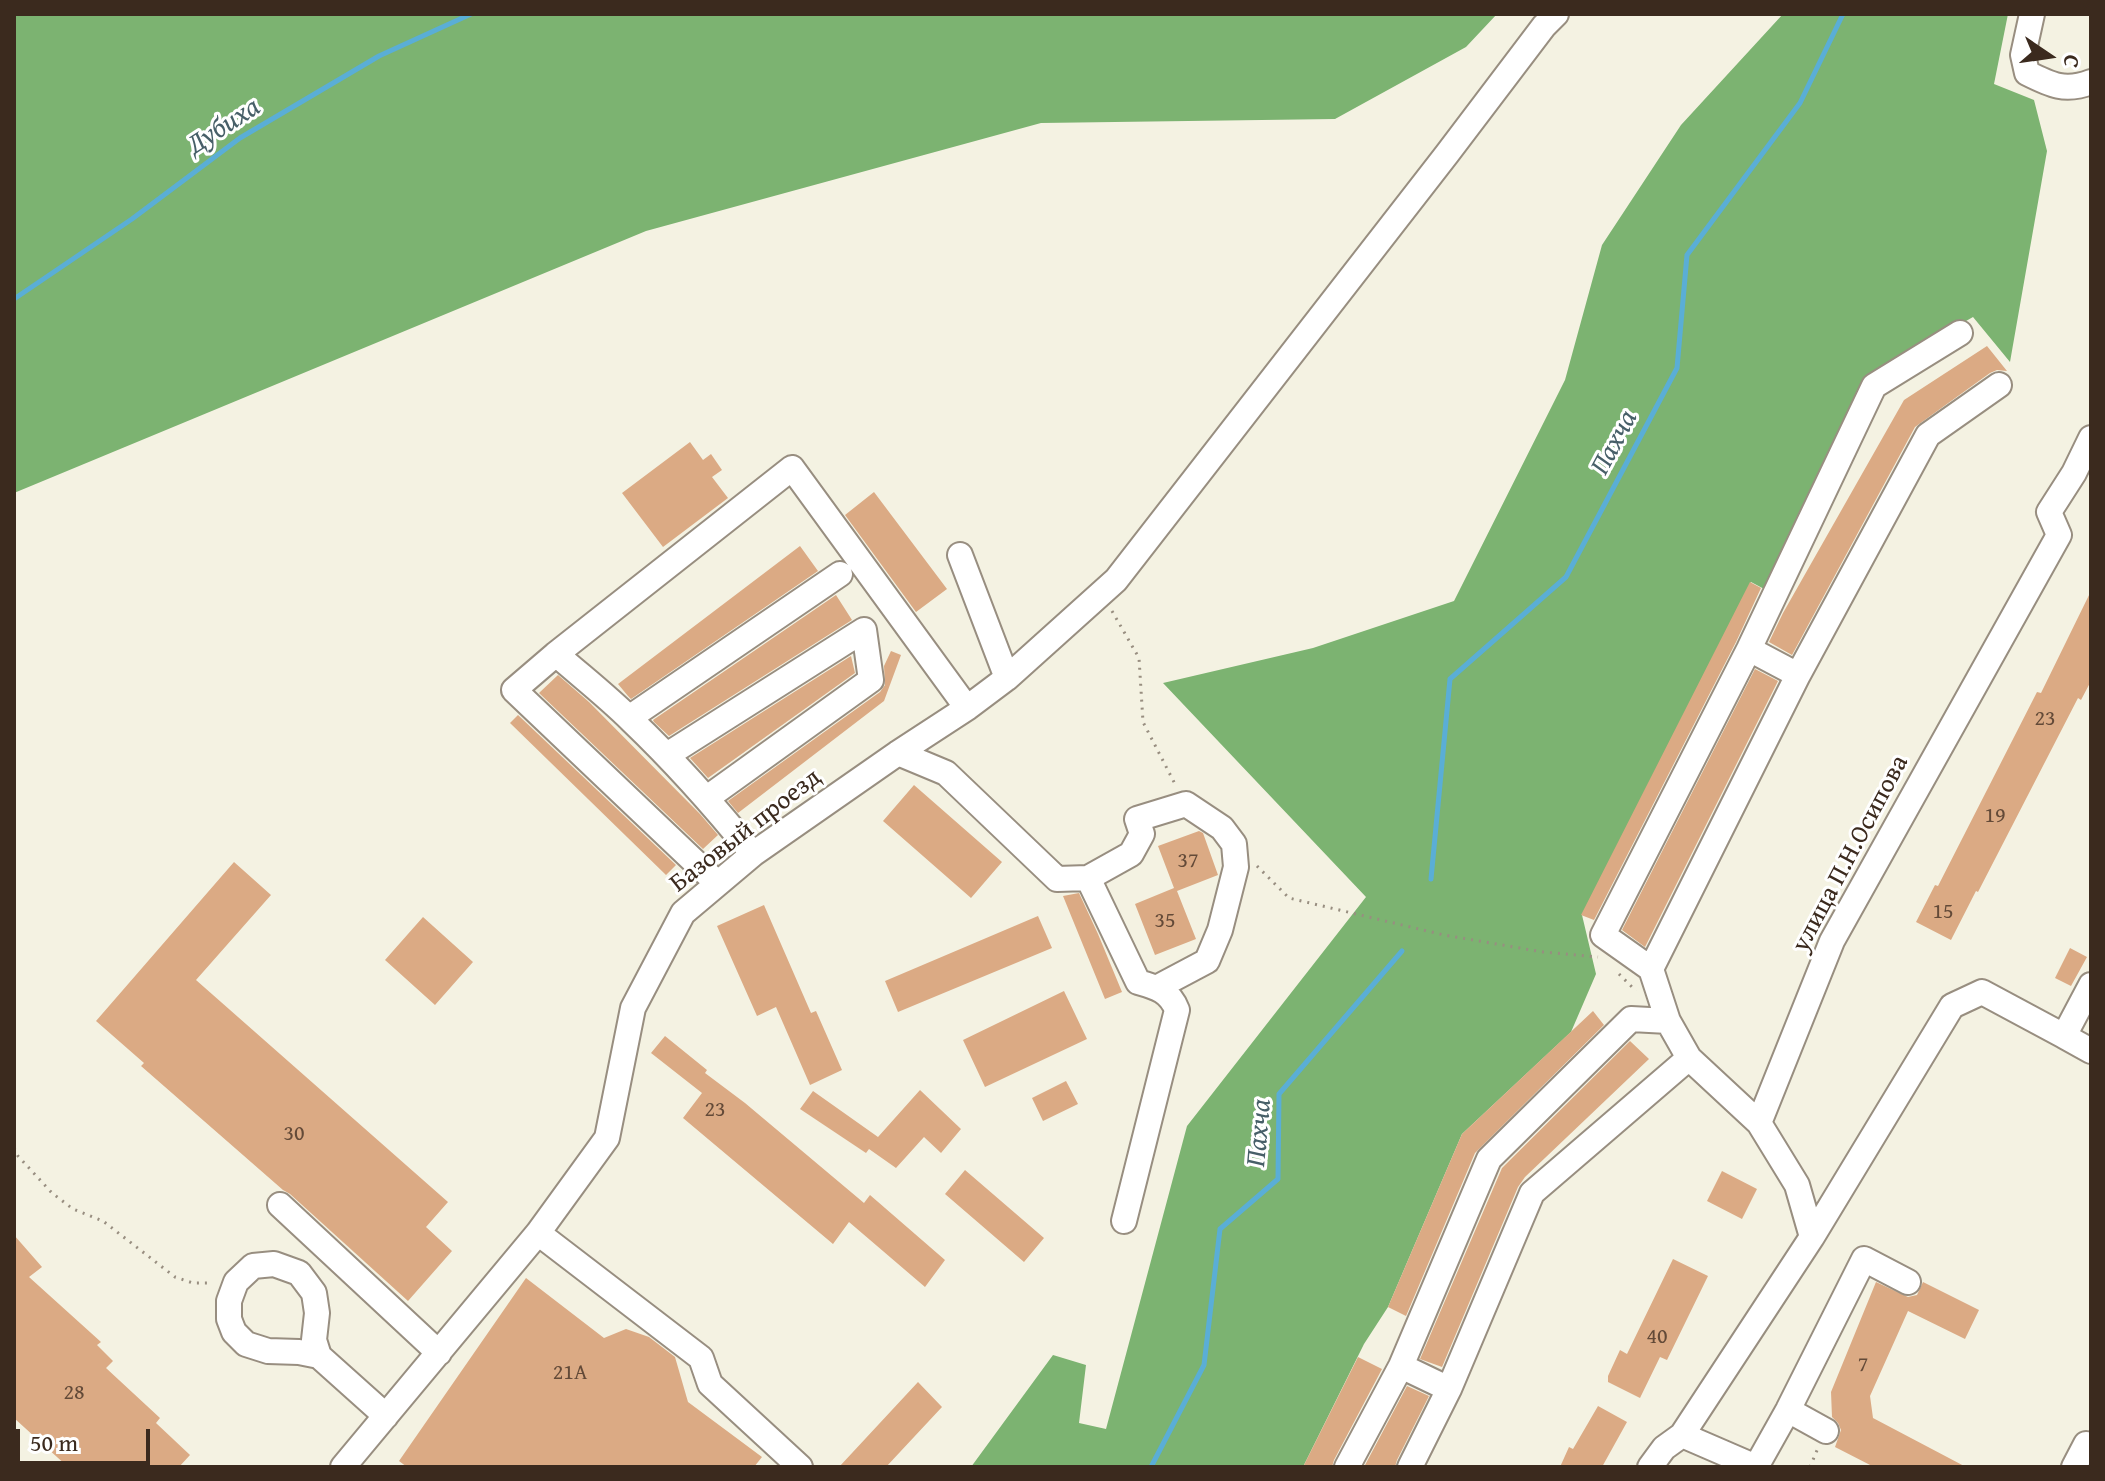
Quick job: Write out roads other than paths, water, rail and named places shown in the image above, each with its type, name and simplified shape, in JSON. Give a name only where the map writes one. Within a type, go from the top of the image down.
[{"type":"street","name":"Базовый проезд","points":[[355,1463],[386,1416],[538,1233],[607,1138],[633,1008],[683,913],[753,854],[1007,678],[1116,580],[1556,14]]},
{"type":"street","points":[[2032,14],[2023,55],[2027,73],[2051,85],[2076,87],[2091,82]]},
{"type":"street","points":[[1812,1237],[1797,1185],[1759,1123],[1689,1058],[1668,1021],[1651,969],[1603,935],[1749,649],[1874,386],[1960,333]]},
{"type":"street","points":[[1651,969],[1798,675],[1928,435],[1999,385]]},
{"type":"street","points":[[2082,477],[2091,438]]},
{"type":"street","points":[[717,883],[514,690],[792,468],[967,708]]},
{"type":"street","name":"улица П.Н.Осипова","points":[[1759,1123],[1832,941],[2059,535],[2049,512],[2082,477]]},
{"type":"street","points":[[960,555],[1007,678]]},
{"type":"street","points":[[629,718],[840,574]]},
{"type":"street","points":[[667,755],[864,630],[871,680],[707,798]]},
{"type":"street","points":[[1749,649],[1798,675]]},
{"type":"street","points":[[556,654],[667,755],[753,854]]},
{"type":"street","points":[[898,753],[946,773],[1057,879],[1088,878],[1131,854],[1142,834],[1137,819],[1186,804],[1222,828],[1234,844],[1236,867],[1220,930],[1207,961],[1158,987]]},
{"type":"street","points":[[1088,878],[1138,982],[1158,987],[1173,998],[1177,1010],[1124,1221]]},
{"type":"street","points":[[2064,1036],[2091,985]]},
{"type":"street","points":[[1650,1467],[1664,1448],[1682,1435],[1812,1237],[1952,1006],[1982,992],[2091,1051]]},
{"type":"street","points":[[1347,1467],[1401,1366],[1489,1159],[1631,1019],[1668,1021]]},
{"type":"street","points":[[1410,1467],[1449,1389],[1532,1193],[1689,1058]]},
{"type":"street","points":[[280,1205],[439,1353]]},
{"type":"street","points":[[538,1233],[701,1358],[710,1384],[800,1467]]},
{"type":"street","points":[[1682,1435],[1756,1467],[1864,1259],[1908,1282]]},
{"type":"street","points":[[319,1356],[314,1340],[317,1313],[314,1293],[299,1273],[274,1264],[253,1266],[236,1282],[229,1301],[229,1319],[234,1332],[246,1344],[268,1351],[319,1356],[386,1416]]},
{"type":"street","points":[[1401,1366],[1449,1389]]},
{"type":"street","points":[[1788,1410],[1826,1431]]},
{"type":"street","points":[[2074,1467],[2086,1444],[2091,1447]]},
{"type":"waterway","name":"Дубиха","points":[[14,299],[132,219],[240,138],[379,56],[471,14]]},
{"type":"waterway","name":"Пахча","points":[[1431,879],[1450,679],[1566,577],[1677,368],[1687,255],[1800,103],[1843,14]]},
{"type":"waterway","name":"Пахча","points":[[1151,1467],[1204,1365],[1220,1229],[1278,1179],[1279,1094],[1402,951]]}]
